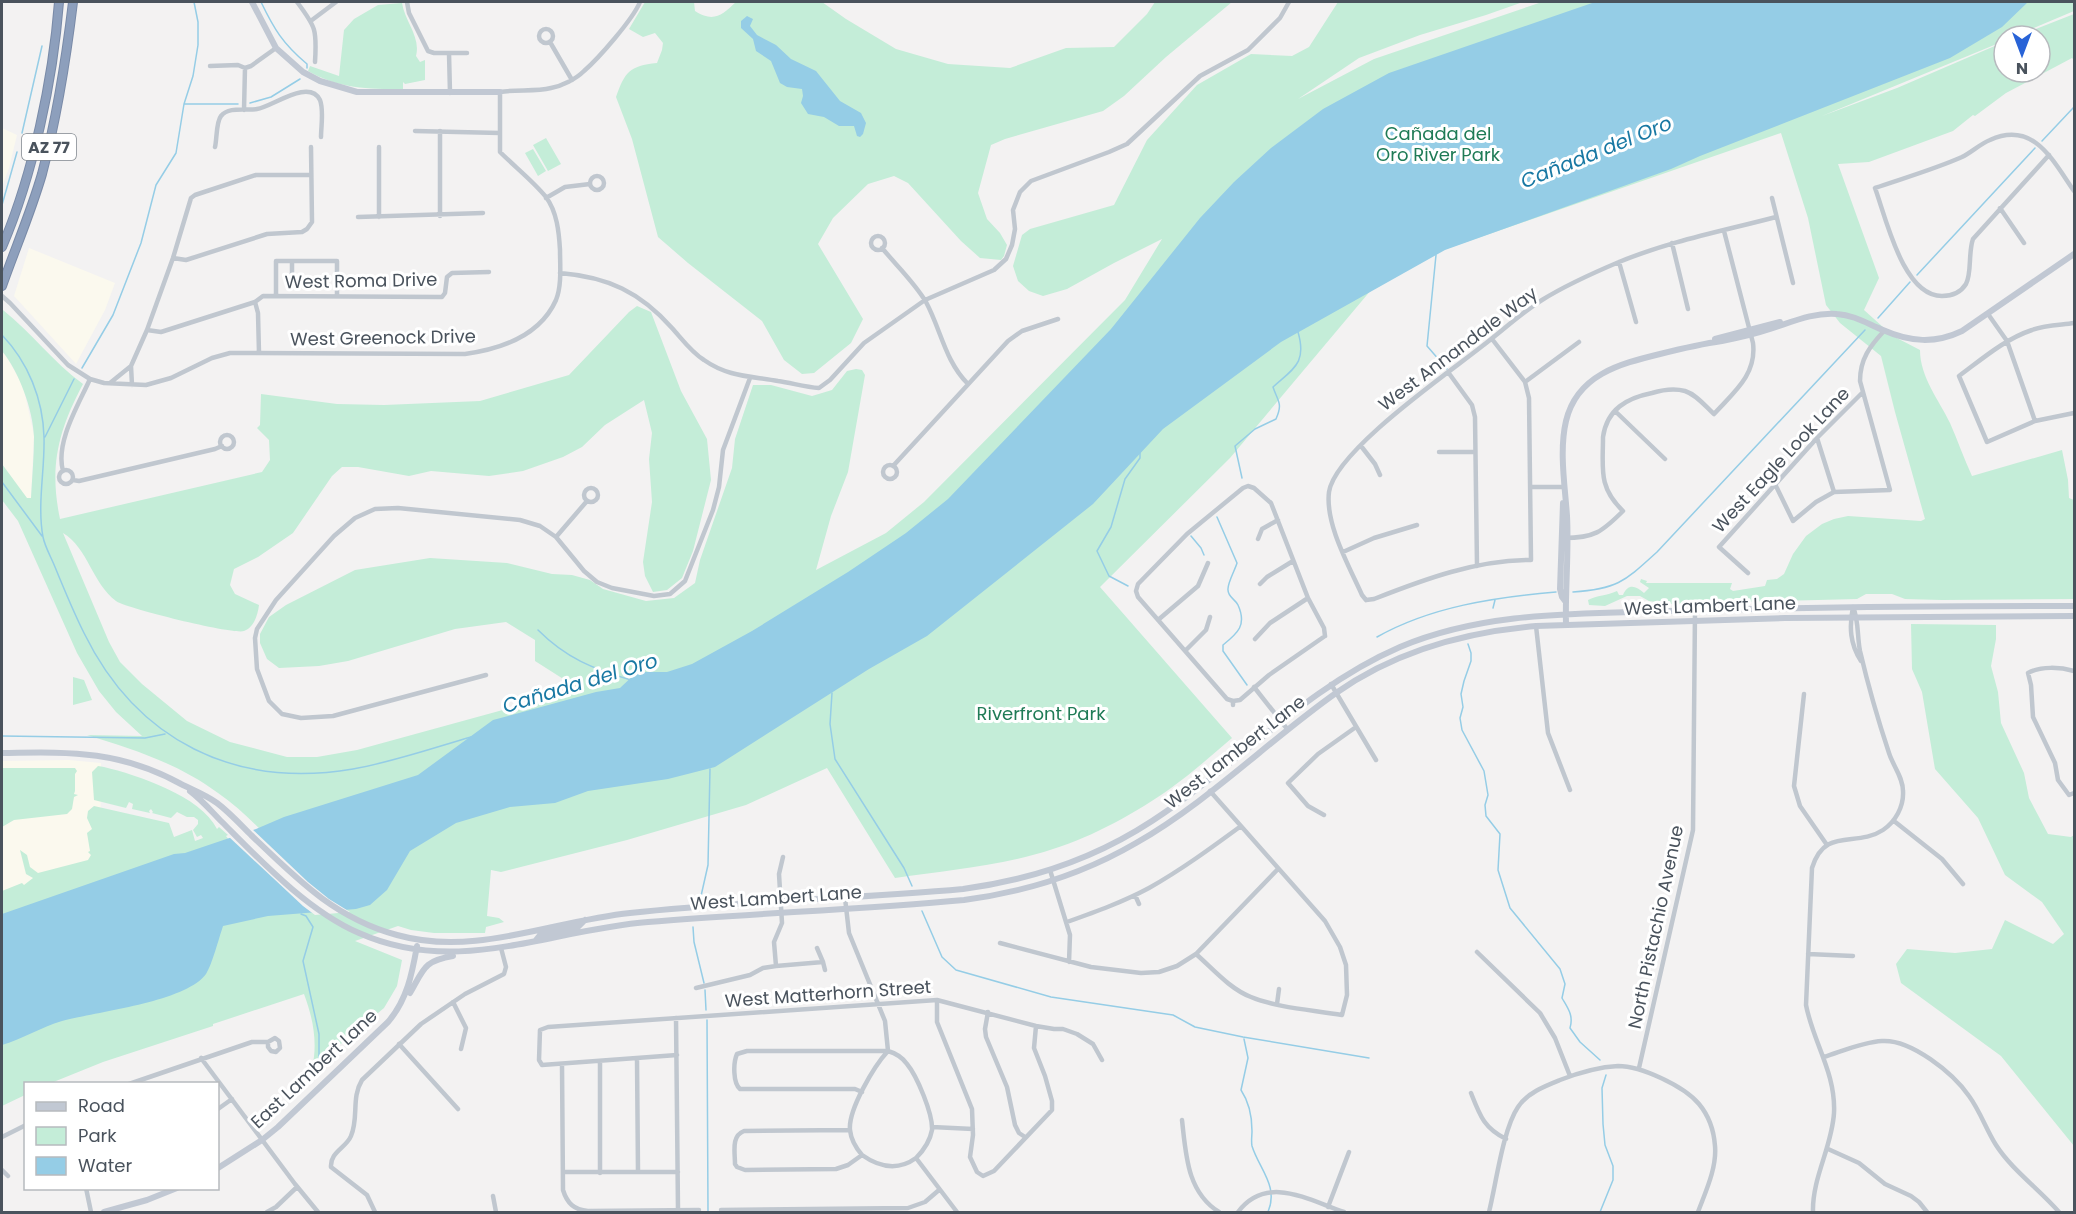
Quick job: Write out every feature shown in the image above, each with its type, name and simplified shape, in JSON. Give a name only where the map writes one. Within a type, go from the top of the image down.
[{"type":"highway","name":"AZ 77","points":[[2,247],[32,156],[47,90],[59,2]]},
{"type":"highway","name":"AZ 77","points":[[2,286],[41,176],[60,96],[73,2]]},
{"type":"main road","points":[[252,2],[276,48],[303,72],[339,88],[357,92],[500,92]]},
{"type":"main road","points":[[1566,625],[1565,602],[1568,594],[1564,441],[1566,420],[1571,406],[1584,386],[1594,378],[1614,366],[1826,314],[1845,315],[1884,331],[1916,340],[1946,338],[1962,331],[1988,314],[2074,254]]},
{"type":"main road","name":"West Lambert Lane","points":[[2,753],[72,753],[112,757],[143,766],[216,802],[327,904],[366,925],[415,939],[450,943],[473,942],[633,913],[963,890],[1050,870],[1093,854],[1152,821],[1330,684],[1380,656],[1432,635],[1466,626],[1500,620],[1566,615],[1695,610],[2074,606]]},
{"type":"main road","name":"West Lambert Lane","points":[[182,785],[321,912],[357,932],[401,947],[450,953],[474,952],[622,924],[976,898],[1053,880],[1091,866],[1132,846],[1169,822],[1336,693],[1384,666],[1435,645],[1492,631],[1536,626],[1695,621],[1854,617],[2074,616]]},
{"type":"main road","points":[[536,940],[540,935],[578,927],[585,920]]},
{"type":"main road","name":"East Lambert Lane","points":[[219,1167],[262,1140],[288,1118],[373,1038],[392,1017],[411,979],[416,950],[415,939]]},
{"type":"main road","points":[[401,1003],[427,964],[439,959],[474,952]]},
{"type":"main road","points":[[104,1212],[147,1200],[172,1190]]},
{"type":"street","points":[[297,2],[312,20],[316,38],[315,62]]},
{"type":"street","points":[[312,20],[336,2]]},
{"type":"street","points":[[406,2],[409,13],[429,52],[467,53]]},
{"type":"street","points":[[500,92],[552,88],[572,80],[584,71],[628,22],[640,2]]},
{"type":"street","points":[[560,273],[586,275],[630,292],[652,307],[690,350],[705,361],[726,371],[750,378],[819,388],[830,380],[864,343],[925,300],[994,270],[1006,259],[1015,229],[1013,210],[1020,192],[1031,181],[1127,144],[1200,76],[1248,50],[1280,18],[1289,2]]},
{"type":"street","points":[[550,42],[572,80]]},
{"type":"street","points":[[210,66],[238,65],[245,68],[276,48]]},
{"type":"street","points":[[449,53],[450,93]]},
{"type":"street","points":[[244,110],[245,68]]},
{"type":"street","points":[[215,147],[222,115],[229,111],[257,110],[294,93],[304,92],[314,94],[320,101],[321,137]]},
{"type":"street","name":"West Greenock Drive","points":[[2,296],[68,365],[90,379],[132,385],[146,385],[171,378],[212,358],[230,354],[465,354],[490,350],[511,342],[529,332],[545,317],[556,299],[560,273],[559,232],[556,218],[546,198],[500,152],[500,92]]},
{"type":"street","points":[[440,130],[440,216]]},
{"type":"street","points":[[415,131],[500,133]]},
{"type":"street","points":[[2049,155],[1973,239],[1970,248],[1969,277],[1959,291],[1952,295],[1935,295],[1914,280],[1904,266],[1875,188],[1968,154],[1991,139],[2007,135],[2030,138],[2042,146],[2049,155],[2074,190]]},
{"type":"street","points":[[173,258],[186,260],[267,234],[296,233],[308,229],[312,222],[311,147]]},
{"type":"street","points":[[379,147],[379,217]]},
{"type":"street","points":[[1922,171],[1924,179]]},
{"type":"street","points":[[110,383],[130,366],[147,330],[173,258],[191,198],[256,175],[311,175]]},
{"type":"street","points":[[546,198],[565,187],[590,184]]},
{"type":"street","points":[[1772,198],[1793,283]]},
{"type":"street","points":[[2000,208],[2024,243]]},
{"type":"street","points":[[358,216],[440,216],[448,213],[483,213]]},
{"type":"street","name":"West Annandale Way","points":[[1366,600],[1343,552],[1332,522],[1329,491],[1343,464],[1381,425],[1438,378],[1542,300],[1619,262],[1672,243],[1776,217]]},
{"type":"street","points":[[1565,538],[1596,535],[1623,511],[1608,495],[1604,480],[1604,430],[1615,411],[1628,399],[1672,390],[1686,392],[1714,414],[1750,372],[1754,355],[1750,332],[1724,231]]},
{"type":"street","points":[[1672,243],[1688,309]]},
{"type":"street","points":[[882,248],[925,300],[937,325],[946,354],[959,375],[968,384]]},
{"type":"street","points":[[276,295],[276,261],[337,261],[337,296]]},
{"type":"street","points":[[292,261],[292,274]]},
{"type":"street","points":[[1619,262],[1636,322]]},
{"type":"street","name":"West Roma Drive","points":[[147,330],[161,333],[255,302],[263,296],[441,297],[445,293],[447,277],[452,273],[489,272]]},
{"type":"street","points":[[1926,298],[1928,292]]},
{"type":"street","points":[[255,302],[258,313],[259,353]]},
{"type":"street","points":[[1988,314],[2007,341],[2035,421]]},
{"type":"street","points":[[893,466],[1014,336],[1032,327],[1058,319]]},
{"type":"street","points":[[2074,323],[2032,330],[2007,341],[1959,376],[1988,442],[2035,421],[2074,413]]},
{"type":"street","points":[[1775,484],[1792,521],[1816,502],[1834,492],[1890,490],[1862,393],[1860,372],[1867,351],[1884,331]]},
{"type":"street","points":[[1365,608],[1366,600],[1437,575],[1477,566],[1531,560],[1529,398],[1525,382],[1492,339]]},
{"type":"street","points":[[1525,382],[1579,342]]},
{"type":"street","points":[[130,366],[132,385]]},
{"type":"street","points":[[1448,372],[1472,405],[1475,417],[1477,566]]},
{"type":"street","points":[[486,675],[333,716],[296,717],[282,714],[269,701],[257,669],[257,629],[276,600],[334,536],[355,518],[375,509],[398,508],[520,520],[540,526],[556,537],[584,572],[597,582],[612,588],[654,596],[670,594],[685,580],[713,510],[719,487],[723,450],[750,378]]},
{"type":"street","points":[[63,471],[61,465],[65,434],[90,379]]},
{"type":"street","name":"West Eagle Look Lane","points":[[1748,573],[1719,547],[1775,484],[1862,393]]},
{"type":"street","points":[[1615,411],[1665,459]]},
{"type":"street","points":[[1818,438],[1834,492]]},
{"type":"street","points":[[63,471],[59,477],[62,483],[69,484],[73,480],[222,446]]},
{"type":"street","points":[[1361,446],[1376,464],[1380,475]]},
{"type":"street","points":[[1439,452],[1475,452]]},
{"type":"street","points":[[63,471],[72,472],[73,480]]},
{"type":"street","points":[[1250,486],[1271,503],[1278,520],[1308,598],[1324,628],[1326,637],[1295,656],[1240,700],[1233,703],[1227,699],[1134,592],[1138,584],[1187,534],[1240,490],[1250,486]]},
{"type":"street","points":[[1530,487],[1564,488]]},
{"type":"street","points":[[556,537],[586,501]]},
{"type":"street","points":[[1258,539],[1262,529],[1278,520]]},
{"type":"street","points":[[1343,552],[1374,538],[1417,525]]},
{"type":"street","points":[[1260,584],[1293,561]]},
{"type":"street","points":[[1158,620],[1198,586],[1208,563]]},
{"type":"street","points":[[1255,639],[1270,623],[1308,598]]},
{"type":"street","points":[[1813,1212],[1816,1183],[1828,1149],[1833,1123],[1833,1098],[1824,1057],[1808,1017],[1806,1005],[1812,868],[1819,853],[1827,845],[1843,839],[1876,834],[1894,820],[1903,798],[1902,784],[1890,755],[1864,666],[1852,644],[1853,607]]},
{"type":"street","name":"North Pistachio Avenue","points":[[1639,1068],[1693,831],[1695,610]]},
{"type":"street","points":[[1185,651],[1206,630],[1210,617]]},
{"type":"street","points":[[1536,626],[1548,733],[1570,790]]},
{"type":"street","points":[[2072,794],[2058,780],[2055,763],[2033,717],[2028,673],[2041,669],[2074,671]]},
{"type":"street","points":[[1330,684],[1376,760]]},
{"type":"street","points":[[1254,687],[1288,730]]},
{"type":"street","points":[[1804,694],[1794,786],[1800,806],[1827,845]]},
{"type":"street","points":[[1323,815],[1308,806],[1288,783],[1318,753],[1356,727]]},
{"type":"street","points":[[1196,954],[1235,988],[1249,997],[1342,1015],[1347,995],[1346,965],[1340,947],[1325,921],[1210,791]]},
{"type":"street","points":[[1894,820],[1942,859],[1963,884]]},
{"type":"street","points":[[1067,922],[1135,895],[1193,862],[1241,826]]},
{"type":"street","points":[[776,966],[774,942],[782,927],[779,874],[783,857]]},
{"type":"street","points":[[1000,943],[1091,967],[1159,972],[1177,966],[1196,954],[1278,869]]},
{"type":"street","points":[[1050,870],[1071,940],[1069,962]]},
{"type":"street","points":[[1135,895],[1139,904]]},
{"type":"street","points":[[845,898],[851,942],[886,1026],[888,1051],[879,1060],[852,1116],[850,1130],[854,1144],[862,1155],[871,1161],[889,1166],[906,1165],[916,1158],[926,1146],[932,1127],[929,1112],[910,1067],[903,1059],[888,1051],[742,1052],[735,1058],[736,1083],[738,1088],[744,1090],[855,1089],[862,1092]]},
{"type":"street","points":[[375,1212],[367,1195],[331,1167],[334,1154],[350,1137],[355,1122],[355,1095],[362,1080],[421,1024],[453,1002],[504,974],[506,967],[501,948]]},
{"type":"street","points":[[817,948],[825,970]]},
{"type":"street","points":[[1477,952],[1540,1013],[1555,1038],[1570,1076]]},
{"type":"street","points":[[1808,954],[1853,956]]},
{"type":"street","points":[[696,988],[750,975],[763,968],[823,962]]},
{"type":"street","points":[[1277,1004],[1280,989]]},
{"type":"street","points":[[937,1000],[937,1022],[969,1100],[973,1129],[970,1157],[977,1172],[983,1176],[994,1171],[1052,1110],[1052,1101],[1045,1076],[1034,1048],[1036,1026]]},
{"type":"street","name":"West Matterhorn Street","points":[[562,1065],[547,1066],[540,1063],[540,1030],[548,1027],[937,1000],[1036,1026],[1063,1029],[1077,1034],[1093,1044],[1102,1060]]},
{"type":"street","points":[[453,1002],[466,1028],[461,1049]]},
{"type":"street","points":[[988,1012],[986,1037],[1006,1087],[1015,1125],[1025,1137]]},
{"type":"street","points":[[676,1018],[678,1210]]},
{"type":"street","points":[[1824,1057],[1885,1040],[1910,1046],[1921,1052],[1957,1082],[1969,1096],[2003,1155],[2059,1212]]},
{"type":"street","points":[[132,1082],[252,1042],[268,1042]]},
{"type":"street","points":[[399,1044],[458,1109]]},
{"type":"street","points":[[677,1055],[562,1065],[563,1190],[567,1200],[574,1207],[588,1211],[699,1210]]},
{"type":"street","points":[[201,1058],[318,1212]]},
{"type":"street","points":[[637,1059],[638,1172]]},
{"type":"street","points":[[600,1062],[600,1173]]},
{"type":"street","points":[[1490,1212],[1510,1124],[1519,1105],[1540,1088],[1570,1076],[1618,1066],[1639,1068],[1676,1087],[1698,1104],[1711,1125],[1716,1148],[1711,1177],[1698,1212]]},
{"type":"street","points":[[1471,1094],[1480,1117],[1492,1132],[1506,1139]]},
{"type":"street","points":[[219,1108],[232,1099]]},
{"type":"street","points":[[1182,1120],[1191,1177],[1198,1192],[1219,1212]]},
{"type":"street","points":[[2,1137],[24,1126]]},
{"type":"street","points":[[932,1127],[973,1129]]},
{"type":"street","points":[[850,1130],[740,1132],[736,1137],[737,1167],[745,1170],[836,1169],[848,1165],[862,1155]]},
{"type":"street","points":[[1828,1149],[1859,1163],[1893,1188],[1911,1196],[1927,1212]]},
{"type":"street","points":[[1328,1207],[1349,1152]]},
{"type":"street","points":[[916,1158],[957,1212]]},
{"type":"street","points":[[2,1170],[8,1176]]},
{"type":"street","points":[[563,1172],[678,1172]]},
{"type":"street","points":[[267,1212],[276,1207],[297,1187]]},
{"type":"street","points":[[86,1190],[91,1212]]},
{"type":"street","points":[[721,1210],[908,1208],[925,1202],[939,1190]]},
{"type":"street","points":[[1239,1212],[1253,1198],[1270,1191],[1294,1195],[1344,1212]]},
{"type":"street","points":[[493,1196],[496,1212]]},
{"type":"shaded area","points":[[2,128],[17,135],[2,187]]},
{"type":"shaded area","points":[[29,248],[115,283],[105,310],[76,364],[14,296]]},
{"type":"shaded area","points":[[2,351],[23,386],[34,435],[31,498],[27,499],[2,464]]},
{"type":"shaded area","points":[[69,760],[101,763],[100,863],[2,897],[2,761]]},
{"type":"green space","points":[[645,2],[694,2],[695,11],[713,17],[722,14],[736,2],[822,2],[896,49],[948,64],[1010,68],[1066,48],[1114,47],[1147,14],[1155,2],[1232,2],[1166,57],[1124,96],[1103,111],[991,145],[978,193],[987,219],[1007,245],[1001,260],[980,258],[961,241],[908,183],[894,176],[868,184],[833,218],[818,244],[863,319],[851,343],[814,373],[802,374],[784,360],[762,321],[658,237],[632,139],[616,97],[629,72],[640,66],[657,63],[662,50],[663,43],[655,33],[643,37],[629,29]]},
{"type":"green space","name":"Riverfront Park","points":[[1338,2],[1523,2],[1420,35],[1359,58],[1298,99],[1374,59],[1542,2],[2074,2],[2074,11],[2043,24],[1992,24],[1992,46],[1822,116],[1897,88],[1992,47],[1992,84],[2023,84],[2006,93],[1975,116],[1973,115],[1953,131],[1869,162],[1838,164],[1879,278],[1864,310],[1893,336],[1920,350],[1923,370],[1950,423],[1972,476],[2062,450],[2069,498],[2074,500],[2074,599],[1942,600],[1905,599],[1892,594],[1866,594],[1857,599],[1668,604],[1649,601],[1640,596],[1627,596],[1605,606],[1589,605],[1588,600],[1591,598],[1617,591],[1619,595],[1623,595],[1630,587],[1635,587],[1644,593],[1649,588],[1640,582],[1641,579],[1647,581],[1646,583],[1732,583],[1730,589],[1733,591],[1765,586],[1767,580],[1777,579],[1784,574],[1793,554],[1806,536],[1822,524],[1848,516],[1921,521],[1925,519],[1881,356],[1840,323],[1826,305],[1808,218],[1781,133],[1414,260],[1382,277],[1230,458],[1100,587],[1232,738],[1171,788],[1114,823],[1084,838],[1034,855],[975,867],[895,878],[827,768],[746,805],[627,840],[501,872],[491,870],[487,916],[499,918],[504,922],[486,927],[485,933],[434,933],[398,926],[355,941],[402,960],[397,986],[384,1008],[312,1068],[315,1049],[314,1031],[304,994],[103,1062],[53,1082],[24,1082],[24,1095],[2,1106],[2,891],[22,883],[24,885],[33,878],[26,874],[20,850],[27,855],[30,867],[38,873],[88,860],[91,855],[88,852],[90,851],[87,833],[92,829],[87,818],[88,811],[94,806],[169,823],[174,837],[192,830],[195,841],[203,838],[201,835],[197,837],[193,830],[198,824],[198,820],[194,817],[187,817],[177,812],[171,818],[152,813],[151,809],[150,813],[132,809],[133,804],[129,802],[126,808],[94,800],[92,772],[98,766],[150,781],[183,797],[209,817],[217,829],[219,827],[228,835],[226,836],[232,844],[287,856],[236,807],[203,783],[155,758],[87,735],[142,736],[116,712],[99,691],[77,653],[18,521],[2,500],[2,464],[27,498],[31,498],[34,437],[24,391],[14,369],[2,351],[3,310],[83,384],[67,418],[58,450],[55,483],[60,519],[262,472],[270,460],[269,440],[257,428],[260,425],[261,394],[337,404],[384,405],[480,401],[569,375],[629,312],[637,306],[651,312],[681,391],[707,439],[711,480],[693,551],[682,578],[667,590],[653,592],[645,576],[643,562],[652,502],[649,459],[652,433],[644,400],[605,425],[582,447],[563,457],[523,471],[489,476],[431,471],[409,476],[358,467],[342,467],[332,476],[293,533],[258,557],[234,569],[230,585],[235,594],[259,605],[253,624],[244,631],[221,629],[180,620],[116,601],[101,585],[78,547],[63,533],[109,642],[120,662],[142,684],[187,721],[230,742],[287,757],[317,757],[357,750],[579,689],[535,661],[535,640],[506,622],[455,629],[348,661],[319,666],[279,668],[267,659],[260,643],[260,634],[269,617],[286,605],[355,570],[430,558],[507,563],[552,574],[572,575],[590,580],[603,589],[646,601],[674,598],[695,583],[700,560],[732,468],[735,439],[753,385],[771,385],[812,396],[832,390],[847,371],[856,369],[862,370],[865,375],[848,472],[831,516],[816,570],[886,533],[924,502],[1125,300],[1162,239],[1067,289],[1043,296],[1029,291],[1018,281],[1013,266],[1022,235],[1030,229],[1114,205],[1147,140],[1197,85],[1251,54],[1292,56],[1309,47]]},
{"type":"green space","points":[[402,3],[415,36],[416,56],[420,62],[425,60],[425,80],[405,84],[403,82],[403,89],[366,88],[343,85],[308,71],[310,66],[339,76],[344,30],[354,19],[378,5]]},
{"type":"green space","points":[[2074,14],[2074,60],[2072,58],[2052,69],[2052,24],[2049,24]]},
{"type":"green space","points":[[546,138],[561,164],[548,171],[533,145]]},
{"type":"green space","points":[[533,149],[546,171],[538,176],[525,153]]},
{"type":"green space","points":[[1911,624],[1996,625],[1991,666],[1998,692],[2001,723],[2024,773],[2029,798],[2048,834],[2071,837],[2074,835],[2074,1146],[2001,1056],[1901,983],[1896,964],[1907,949],[1955,953],[1992,949],[2005,920],[2053,944],[2064,934],[2042,902],[2005,875],[1978,818],[1935,769],[1922,692],[1912,669]]},
{"type":"green space","points":[[73,677],[84,680],[92,700],[73,705]]},
{"type":"green space","points":[[2,768],[75,768],[77,771],[74,794],[78,795],[74,797],[72,809],[67,814],[14,820],[2,827]]},
{"type":"water","name":"Cañada del Oro River Park","points":[[1595,2],[2028,2],[2005,24],[1992,24],[1992,33],[1950,58],[1671,169],[1445,250],[1281,342],[1163,429],[1093,504],[927,636],[869,669],[715,767],[668,779],[588,791],[555,803],[510,807],[456,823],[410,851],[387,890],[370,905],[356,909],[268,916],[223,926],[208,970],[195,984],[180,992],[139,1005],[62,1021],[2,1045],[2,914],[174,854],[185,853],[256,829],[284,817],[418,775],[493,720],[596,692],[620,688],[637,672],[667,672],[692,664],[752,631],[906,533],[948,499],[1111,329],[1200,218],[1234,182],[1271,148],[1323,109],[1389,73]]},
{"type":"water","points":[[747,16],[753,19],[750,26],[757,35],[776,45],[791,59],[816,71],[840,101],[861,113],[866,123],[860,137],[857,136],[854,126],[839,126],[824,117],[808,114],[801,103],[802,89],[787,87],[780,83],[771,61],[756,51],[753,39],[741,28],[741,21]]},
{"type":"pier","points":[[251,828],[308,882],[350,912],[315,915],[303,906],[228,836]]},
{"type":"waterway","points":[[82,368],[113,315],[141,243],[156,185],[176,153],[184,104],[193,76],[198,45],[198,22],[194,2]]},
{"type":"waterway","points":[[261,2],[280,36],[307,64],[307,68]]},
{"type":"waterway","points":[[22,133],[42,46]]},
{"type":"waterway","points":[[250,103],[271,97],[300,79]]},
{"type":"waterway","points":[[185,104],[238,104]]},
{"type":"waterway","points":[[2042,141],[2074,107]]},
{"type":"waterway","points":[[1917,275],[2035,148]]},
{"type":"waterway","points":[[2,205],[17,152]]},
{"type":"waterway","points":[[1436,255],[1427,346],[1447,369]]},
{"type":"waterway","points":[[1878,318],[1910,282]]},
{"type":"waterway","points":[[1573,592],[1611,586],[1628,577],[1646,562],[1865,330]]},
{"type":"waterway","points":[[1242,478],[1235,446],[1255,429],[1276,419],[1279,406],[1273,387],[1293,369],[1300,358],[1298,332]]},
{"type":"waterway","points":[[2,335],[26,369],[41,409],[44,437],[41,525],[47,548],[80,625],[106,671],[132,703],[161,729],[194,749],[230,763],[269,771],[310,773],[368,766],[471,737]]},
{"type":"waterway","points":[[45,437],[74,379]]},
{"type":"waterway","points":[[1128,586],[1109,576],[1097,551],[1111,527],[1125,479],[1140,458],[1140,453]]},
{"type":"waterway","points":[[2,482],[42,536]]},
{"type":"waterway","points":[[1217,517],[1237,563],[1228,590],[1238,605],[1242,618],[1240,628],[1223,645],[1223,651],[1247,685]]},
{"type":"waterway","points":[[1191,536],[1204,555]]},
{"type":"waterway","points":[[1377,637],[1419,618],[1464,605],[1556,592]]},
{"type":"waterway","points":[[1493,608],[1495,600]]},
{"type":"waterway","name":"Cañada del Oro","points":[[538,630],[559,648],[581,661],[631,680]]},
{"type":"waterway","points":[[1468,644],[1471,661],[1461,694],[1463,707],[1460,718],[1462,730],[1484,771],[1488,795],[1485,805],[1486,816],[1500,834],[1498,870],[1510,908],[1560,969],[1565,984],[1562,998],[1571,1015],[1570,1028],[1580,1042],[1600,1060]]},
{"type":"waterway","points":[[832,693],[830,724],[835,759],[904,868],[912,886]]},
{"type":"waterway","points":[[2,736],[145,738],[165,734]]},
{"type":"waterway","points":[[701,896],[708,865],[710,769]]},
{"type":"waterway","points":[[922,911],[942,957],[956,970],[1051,997],[1173,1015],[1195,1027],[1369,1058]]},
{"type":"waterway","points":[[301,914],[306,916],[313,927],[303,961],[319,1034],[319,1063]]},
{"type":"waterway","points":[[693,927],[694,942],[704,983]]},
{"type":"waterway","points":[[705,990],[706,1010]]},
{"type":"waterway","points":[[707,1020],[708,1212]]},
{"type":"waterway","points":[[1244,1039],[1248,1058],[1241,1090],[1251,1115],[1252,1146],[1270,1186],[1271,1203],[1268,1212]]},
{"type":"waterway","points":[[1600,1212],[1613,1180],[1613,1166],[1605,1145],[1603,1124],[1602,1088],[1606,1075]]}]
